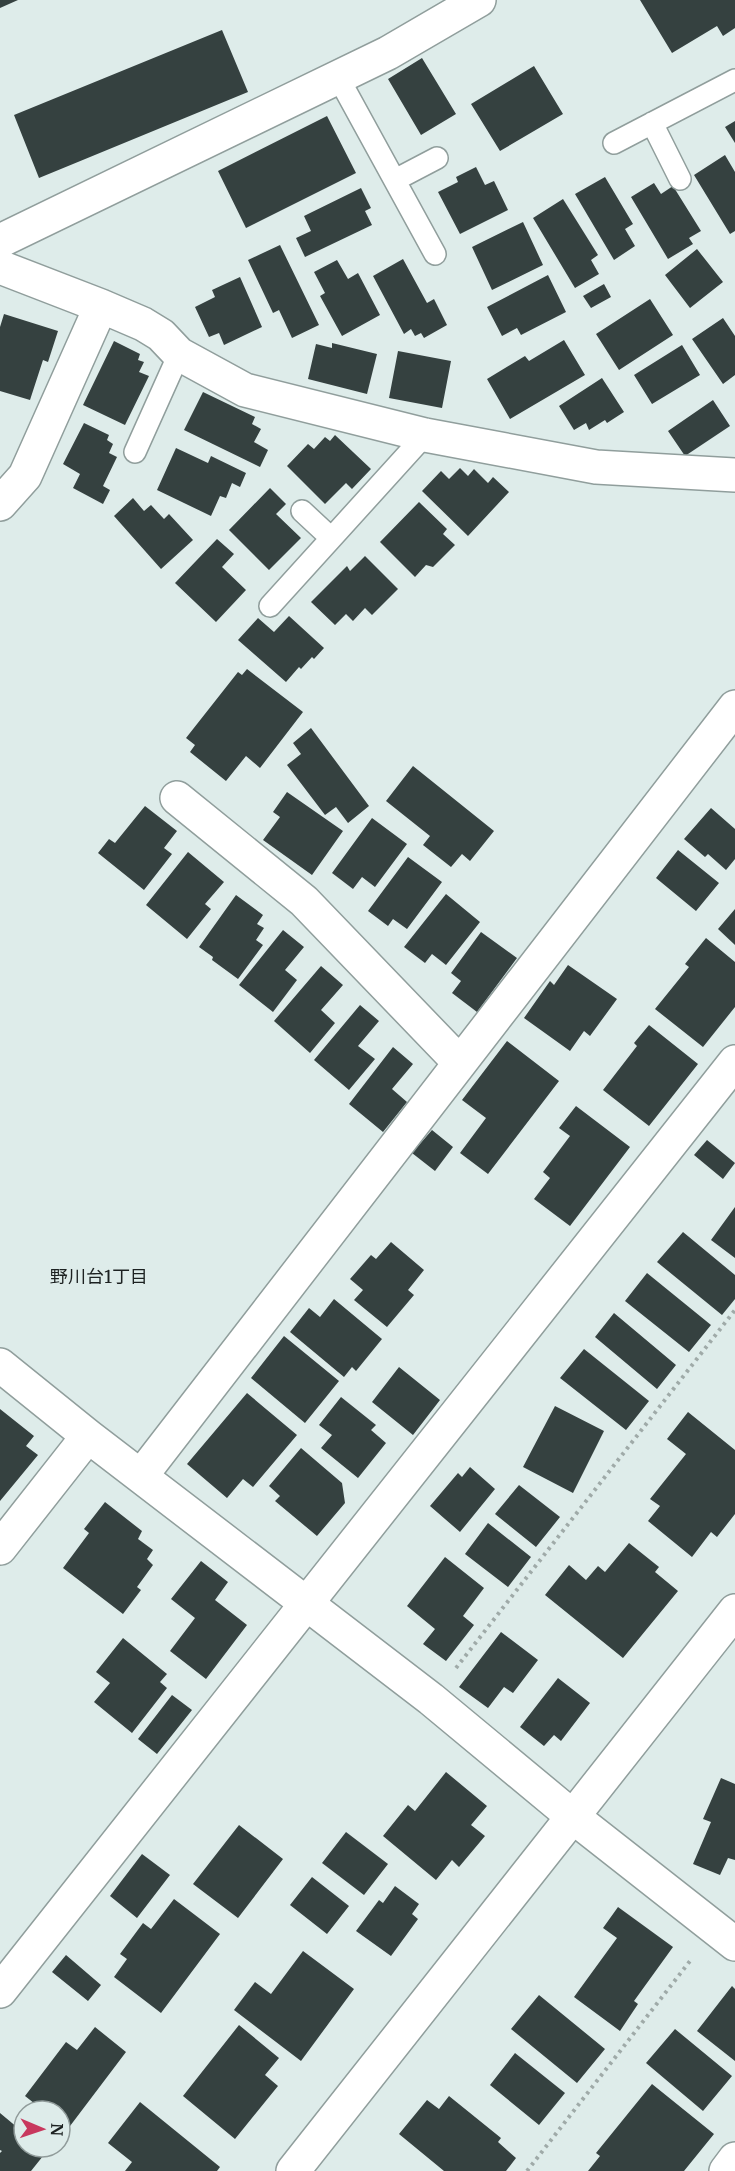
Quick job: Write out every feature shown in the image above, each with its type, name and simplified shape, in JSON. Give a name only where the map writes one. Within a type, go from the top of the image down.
[{"type":"street","points":[[0,242],[388,53],[479,0]]},
{"type":"street","points":[[0,267],[143,324],[161,335],[179,354],[245,390],[424,435],[597,467],[735,475]]},
{"type":"street","points":[[0,504],[25,476],[101,306]]},
{"type":"street","points":[[141,1476],[735,707]]},
{"type":"street","points":[[177,798],[304,901],[460,1064]]},
{"type":"street","points":[[0,1991],[735,1062]]},
{"type":"street","points":[[0,1365],[88,1436],[432,1699],[572,1816],[725,1936]]},
{"type":"street","points":[[0,1548],[88,1436]]},
{"type":"street","points":[[293,2171],[735,1611]]},
{"type":"street","points":[[726,2171],[735,2159]]},
{"type":"lane","points":[[338,77],[435,254]]},
{"type":"lane","points":[[614,143],[735,80]]},
{"type":"lane","points":[[652,123],[680,179]]},
{"type":"lane","points":[[395,180],[437,159]]},
{"type":"lane","points":[[135,452],[179,354]]},
{"type":"lane","points":[[270,606],[424,435]]},
{"type":"lane","points":[[302,511],[331,538]]},
{"type":"path","points":[[432,1699],[735,1310]]},
{"type":"path","points":[[527,2171],[725,1936]]},
{"type":"building","points":[[0,0],[18,0],[0,8]]},
{"type":"building","points":[[640,0],[735,0],[735,28],[723,36],[717,26],[672,53]]},
{"type":"building","points":[[222,30],[248,92],[39,178],[14,115]]},
{"type":"building","points":[[422,58],[456,114],[421,135],[388,79]]},
{"type":"building","points":[[534,66],[563,114],[500,151],[471,104]]},
{"type":"building","points":[[327,116],[356,173],[246,228],[218,171]]},
{"type":"building","points":[[735,121],[735,143],[725,127]]},
{"type":"building","points":[[725,155],[735,172],[735,231],[730,234],[694,175]]},
{"type":"building","points":[[476,167],[485,185],[494,181],[508,210],[460,234],[438,192],[458,182],[456,177]]},
{"type":"building","points":[[605,177],[633,224],[625,229],[635,246],[614,260],[575,194]]},
{"type":"building","points":[[654,183],[661,194],[673,186],[701,231],[689,238],[693,244],[668,259],[631,197]]},
{"type":"building","points":[[361,188],[371,208],[365,211],[372,225],[305,257],[296,238],[311,231],[304,216]]},
{"type":"building","points":[[563,199],[598,255],[591,260],[599,274],[575,288],[533,218]]},
{"type":"building","points":[[523,222],[543,265],[492,290],[472,247]]},
{"type":"building","points":[[280,245],[319,325],[292,338],[279,310],[273,313],[248,260]]},
{"type":"building","points":[[697,249],[723,282],[690,308],[665,275]]},
{"type":"building","points":[[403,259],[427,303],[434,299],[447,325],[424,338],[421,333],[415,336],[411,329],[404,334],[373,276]]},
{"type":"building","points":[[337,260],[348,279],[358,273],[380,315],[342,336],[320,296],[325,293],[314,272]]},
{"type":"building","points":[[548,275],[566,312],[521,335],[517,328],[502,336],[487,307]]},
{"type":"building","points":[[240,277],[262,327],[224,345],[219,333],[209,337],[195,307],[215,297],[212,290]]},
{"type":"building","points":[[604,284],[611,297],[591,308],[583,296]]},
{"type":"building","points":[[650,299],[673,335],[619,370],[596,334]]},
{"type":"building","points":[[4,314],[58,331],[48,362],[43,360],[30,400],[0,391],[0,327]]},
{"type":"building","points":[[723,318],[735,336],[735,375],[723,384],[692,339]]},
{"type":"building","points":[[564,340],[585,375],[510,419],[487,379],[525,356],[529,361]]},
{"type":"building","points":[[114,341],[140,354],[138,360],[144,362],[139,372],[149,376],[125,425],[83,405]]},
{"type":"building","points":[[332,343],[377,354],[367,394],[308,379],[316,344],[332,348]]},
{"type":"building","points":[[682,345],[700,375],[652,404],[634,375]]},
{"type":"building","points":[[398,351],[451,361],[442,408],[389,398]]},
{"type":"building","points":[[602,378],[624,412],[607,423],[605,420],[589,430],[586,423],[574,430],[559,406]]},
{"type":"building","points":[[203,392],[255,417],[252,424],[261,429],[254,442],[268,450],[260,467],[184,430]]},
{"type":"building","points":[[713,400],[730,426],[685,456],[668,431]]},
{"type":"building","points":[[84,423],[109,435],[107,440],[113,444],[109,453],[117,457],[103,486],[110,490],[103,504],[73,488],[80,474],[63,464]]},
{"type":"building","points":[[335,435],[371,469],[352,489],[346,483],[325,504],[287,466],[308,444],[314,449],[325,437],[330,441]]},
{"type":"building","points":[[176,448],[208,463],[211,456],[246,473],[240,487],[232,483],[226,498],[220,496],[211,516],[157,490]]},
{"type":"building","points":[[460,468],[468,476],[474,469],[488,483],[493,477],[509,492],[468,536],[422,491],[441,471],[449,479]]},
{"type":"building","points":[[270,488],[286,504],[276,514],[301,538],[269,570],[229,530]]},
{"type":"building","points":[[133,498],[144,511],[151,505],[164,519],[169,514],[193,540],[161,569],[114,516]]},
{"type":"building","points":[[419,502],[447,529],[443,534],[455,545],[433,567],[426,565],[415,577],[380,542]]},
{"type":"building","points":[[217,539],[234,554],[222,567],[246,590],[216,622],[175,583]]},
{"type":"building","points":[[365,556],[398,589],[372,615],[365,608],[353,621],[346,614],[335,625],[311,602],[347,566],[350,571]]},
{"type":"building","points":[[289,616],[324,648],[301,669],[299,667],[286,682],[238,640],[258,618],[274,632]]},
{"type":"building","points":[[247,669],[303,712],[260,768],[246,756],[226,781],[190,752],[195,745],[186,738],[238,672],[242,675]]},
{"type":"building","points":[[311,728],[369,806],[348,823],[336,807],[325,815],[287,765],[301,754],[293,743]]},
{"type":"building","points":[[413,766],[494,831],[470,861],[462,854],[451,867],[423,845],[430,836],[386,801]]},
{"type":"building","points":[[287,792],[343,831],[312,875],[263,840],[280,817],[273,812]]},
{"type":"building","points":[[145,806],[177,831],[164,848],[172,854],[144,890],[98,853],[109,839],[115,843]]},
{"type":"building","points":[[711,808],[735,829],[735,859],[726,870],[708,854],[705,857],[684,839]]},
{"type":"building","points":[[372,818],[407,844],[375,887],[362,877],[353,889],[332,873]]},
{"type":"building","points":[[678,850],[719,883],[696,911],[656,878]]},
{"type":"building","points":[[188,852],[224,882],[205,904],[211,909],[187,939],[146,905]]},
{"type":"building","points":[[408,857],[442,882],[407,929],[393,919],[388,926],[368,911]]},
{"type":"building","points":[[446,894],[480,922],[446,965],[432,954],[425,963],[404,947]]},
{"type":"building","points":[[236,895],[263,915],[257,924],[264,928],[256,940],[263,945],[238,979],[212,960],[213,957],[199,947]]},
{"type":"building","points":[[735,909],[735,945],[718,929]]},
{"type":"building","points":[[283,930],[304,947],[285,970],[297,980],[273,1012],[239,985]]},
{"type":"building","points":[[481,932],[517,958],[477,1012],[452,993],[461,981],[451,973]]},
{"type":"building","points":[[706,938],[735,962],[735,1007],[703,1047],[655,1009],[689,967],[685,964]]},
{"type":"building","points":[[568,965],[617,999],[590,1036],[584,1031],[570,1051],[524,1018],[550,981],[554,985]]},
{"type":"building","points":[[321,966],[343,985],[321,1010],[335,1023],[310,1053],[274,1021]]},
{"type":"building","points":[[360,1005],[379,1021],[358,1046],[375,1059],[349,1090],[314,1060]]},
{"type":"building","points":[[649,1025],[698,1064],[649,1126],[603,1090],[637,1046],[634,1043]]},
{"type":"building","points":[[507,1041],[559,1081],[488,1174],[460,1153],[486,1118],[462,1100]]},
{"type":"building","points":[[393,1047],[413,1064],[392,1089],[407,1102],[383,1132],[349,1104]]},
{"type":"building","points":[[576,1106],[630,1147],[570,1226],[534,1199],[550,1178],[543,1172],[570,1136],[559,1128]]},
{"type":"building","points":[[432,1130],[453,1147],[435,1171],[412,1153]]},
{"type":"building","points":[[707,1140],[735,1163],[723,1179],[694,1155]]},
{"type":"building","points":[[735,1207],[735,1258],[711,1240]]},
{"type":"building","points":[[683,1232],[735,1275],[735,1299],[722,1315],[657,1262]]},
{"type":"building","points":[[391,1242],[424,1270],[408,1290],[414,1295],[387,1327],[354,1300],[363,1290],[350,1279],[371,1255],[376,1259]]},
{"type":"building","points":[[647,1273],[711,1325],[689,1352],[625,1301]]},
{"type":"building","points":[[334,1299],[382,1339],[356,1371],[352,1367],[344,1377],[290,1332],[309,1308],[320,1317]]},
{"type":"building","points":[[614,1313],[676,1365],[657,1389],[595,1337]]},
{"type":"building","points":[[284,1336],[339,1381],[305,1423],[251,1378]]},
{"type":"building","points":[[584,1349],[649,1401],[626,1430],[560,1378]]},
{"type":"building","points":[[399,1367],[440,1400],[413,1435],[372,1402]]},
{"type":"building","points":[[247,1393],[297,1435],[253,1487],[243,1479],[227,1498],[187,1464]]},
{"type":"building","points":[[341,1397],[376,1425],[371,1430],[386,1443],[358,1478],[321,1448],[332,1435],[319,1425]]},
{"type":"building","points":[[555,1406],[604,1431],[573,1493],[523,1467]]},
{"type":"building","points":[[0,1409],[34,1436],[26,1446],[38,1455],[0,1501]]},
{"type":"building","points":[[688,1412],[735,1450],[735,1514],[717,1537],[711,1532],[692,1557],[648,1521],[660,1506],[650,1499],[686,1454],[667,1439]]},
{"type":"building","points":[[301,1448],[342,1483],[345,1503],[317,1536],[275,1501],[280,1496],[269,1486]]},
{"type":"building","points":[[470,1467],[495,1489],[460,1532],[430,1506],[458,1473],[462,1477]]},
{"type":"building","points":[[519,1485],[560,1517],[536,1547],[495,1514]]},
{"type":"building","points":[[105,1502],[142,1531],[138,1539],[153,1550],[147,1559],[153,1565],[137,1587],[141,1590],[123,1614],[63,1568],[89,1533],[84,1529]]},
{"type":"building","points":[[488,1523],[531,1557],[508,1587],[465,1554]]},
{"type":"building","points":[[629,1543],[659,1567],[655,1572],[678,1591],[623,1658],[545,1595],[569,1565],[586,1580],[598,1566],[605,1572]]},
{"type":"building","points":[[445,1557],[484,1588],[463,1616],[474,1625],[446,1661],[423,1644],[435,1629],[407,1606]]},
{"type":"building","points":[[201,1561],[228,1582],[215,1600],[247,1625],[206,1679],[170,1651],[195,1618],[171,1599]]},
{"type":"building","points":[[501,1632],[538,1660],[513,1693],[504,1687],[488,1708],[459,1687]]},
{"type":"building","points":[[123,1638],[167,1674],[160,1682],[167,1688],[132,1733],[94,1702],[110,1683],[96,1672]]},
{"type":"building","points":[[558,1678],[590,1703],[561,1741],[554,1735],[544,1746],[520,1727]]},
{"type":"building","points":[[172,1695],[192,1710],[157,1754],[138,1739]]},
{"type":"building","points":[[446,1772],[487,1806],[471,1825],[485,1836],[459,1867],[452,1860],[436,1880],[383,1836],[408,1805],[415,1811]]},
{"type":"building","points":[[721,1778],[735,1784],[735,1860],[728,1858],[720,1875],[693,1864],[711,1822],[703,1819]]},
{"type":"building","points":[[239,1825],[283,1859],[238,1918],[193,1884]]},
{"type":"building","points":[[346,1832],[388,1864],[364,1895],[322,1863]]},
{"type":"building","points":[[142,1854],[170,1875],[137,1918],[110,1896]]},
{"type":"building","points":[[312,1877],[349,1906],[327,1934],[290,1905]]},
{"type":"building","points":[[395,1886],[419,1904],[412,1914],[418,1919],[391,1956],[356,1931],[379,1900],[383,1903]]},
{"type":"building","points":[[174,1899],[220,1934],[161,2013],[114,1977],[127,1959],[120,1954],[143,1923],[151,1929]]},
{"type":"building","points":[[618,1907],[673,1947],[634,2001],[638,2004],[620,2031],[574,1997],[617,1938],[603,1928]]},
{"type":"building","points":[[303,1951],[354,1989],[301,2061],[234,2010],[255,1982],[271,1994]]},
{"type":"building","points":[[66,1955],[101,1985],[88,2001],[52,1972]]},
{"type":"building","points":[[732,1986],[735,1989],[735,2061],[697,2031]]},
{"type":"building","points":[[539,1995],[605,2049],[577,2083],[511,2029]]},
{"type":"building","points":[[239,2025],[279,2058],[265,2075],[278,2086],[235,2139],[183,2096]]},
{"type":"building","points":[[95,2027],[126,2052],[72,2123],[72,2099],[29,2099],[25,2096],[66,2042],[77,2050]]},
{"type":"building","points":[[675,2029],[732,2076],[703,2111],[646,2063]]},
{"type":"building","points":[[515,2053],[565,2093],[539,2125],[490,2085]]},
{"type":"building","points":[[652,2084],[714,2134],[684,2171],[588,2171],[600,2156],[596,2153]]},
{"type":"building","points":[[449,2096],[501,2138],[498,2142],[516,2158],[506,2171],[444,2171],[399,2134],[427,2100],[439,2109]]},
{"type":"building","points":[[140,2102],[220,2167],[217,2171],[125,2171],[132,2162],[108,2143]]},
{"type":"building","points":[[0,2113],[12,2123],[12,2159],[41,2159],[31,2171],[0,2171],[2,2151],[0,2150]]},
{"type":"district","name":"野川台1丁目","points":[[99,1276]]}]
